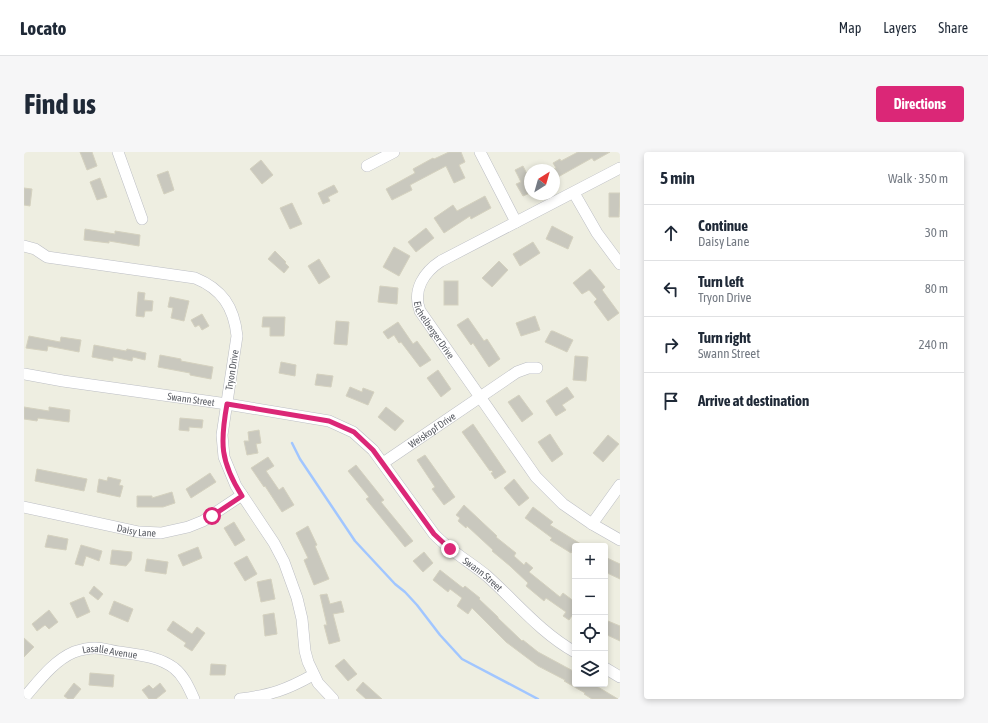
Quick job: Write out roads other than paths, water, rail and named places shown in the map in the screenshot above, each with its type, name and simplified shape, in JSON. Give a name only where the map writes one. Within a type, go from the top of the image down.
[{"type":"street","points":[[118,152],[142,219]]},
{"type":"street","points":[[367,166],[394,152]]},
{"type":"street","points":[[480,152],[516,222]]},
{"type":"street","name":"Eichelberger Drive","points":[[620,168],[441,261],[432,267],[425,275],[418,290],[417,300],[420,311],[536,477],[563,504],[592,524],[620,540]]},
{"type":"street","points":[[574,192],[597,233],[620,264]]},
{"type":"street","name":"Tryon Drive","points":[[24,246],[35,249],[47,257],[195,278],[205,282],[222,296],[236,325],[237,336],[222,435],[224,457],[236,486],[274,543],[284,562],[292,582],[302,619],[308,662],[313,675],[333,699]]},
{"type":"street","name":"Weiskopf Drive","points":[[383,463],[517,372],[528,368],[537,368]]},
{"type":"street","name":"Swann Street","points":[[24,374],[63,381],[227,404],[329,421],[354,432],[373,450],[434,534],[442,542],[486,575],[549,634],[574,651]]},
{"type":"street","points":[[592,524],[620,485]]},
{"type":"street","name":"Daisy Lane","points":[[24,507],[139,532],[161,533],[188,527],[203,521],[242,496]]},
{"type":"street","name":"Lasalle Avenue","points":[[24,698],[47,672],[63,658],[77,651],[94,648],[156,659],[166,663],[183,677],[194,699]]},
{"type":"street","points":[[608,670],[620,677]]},
{"type":"street","points":[[240,699],[276,693],[313,675]]},
{"type":"waterway","points":[[292,443],[300,459],[355,541],[417,605],[440,635],[462,659],[538,699]]}]
